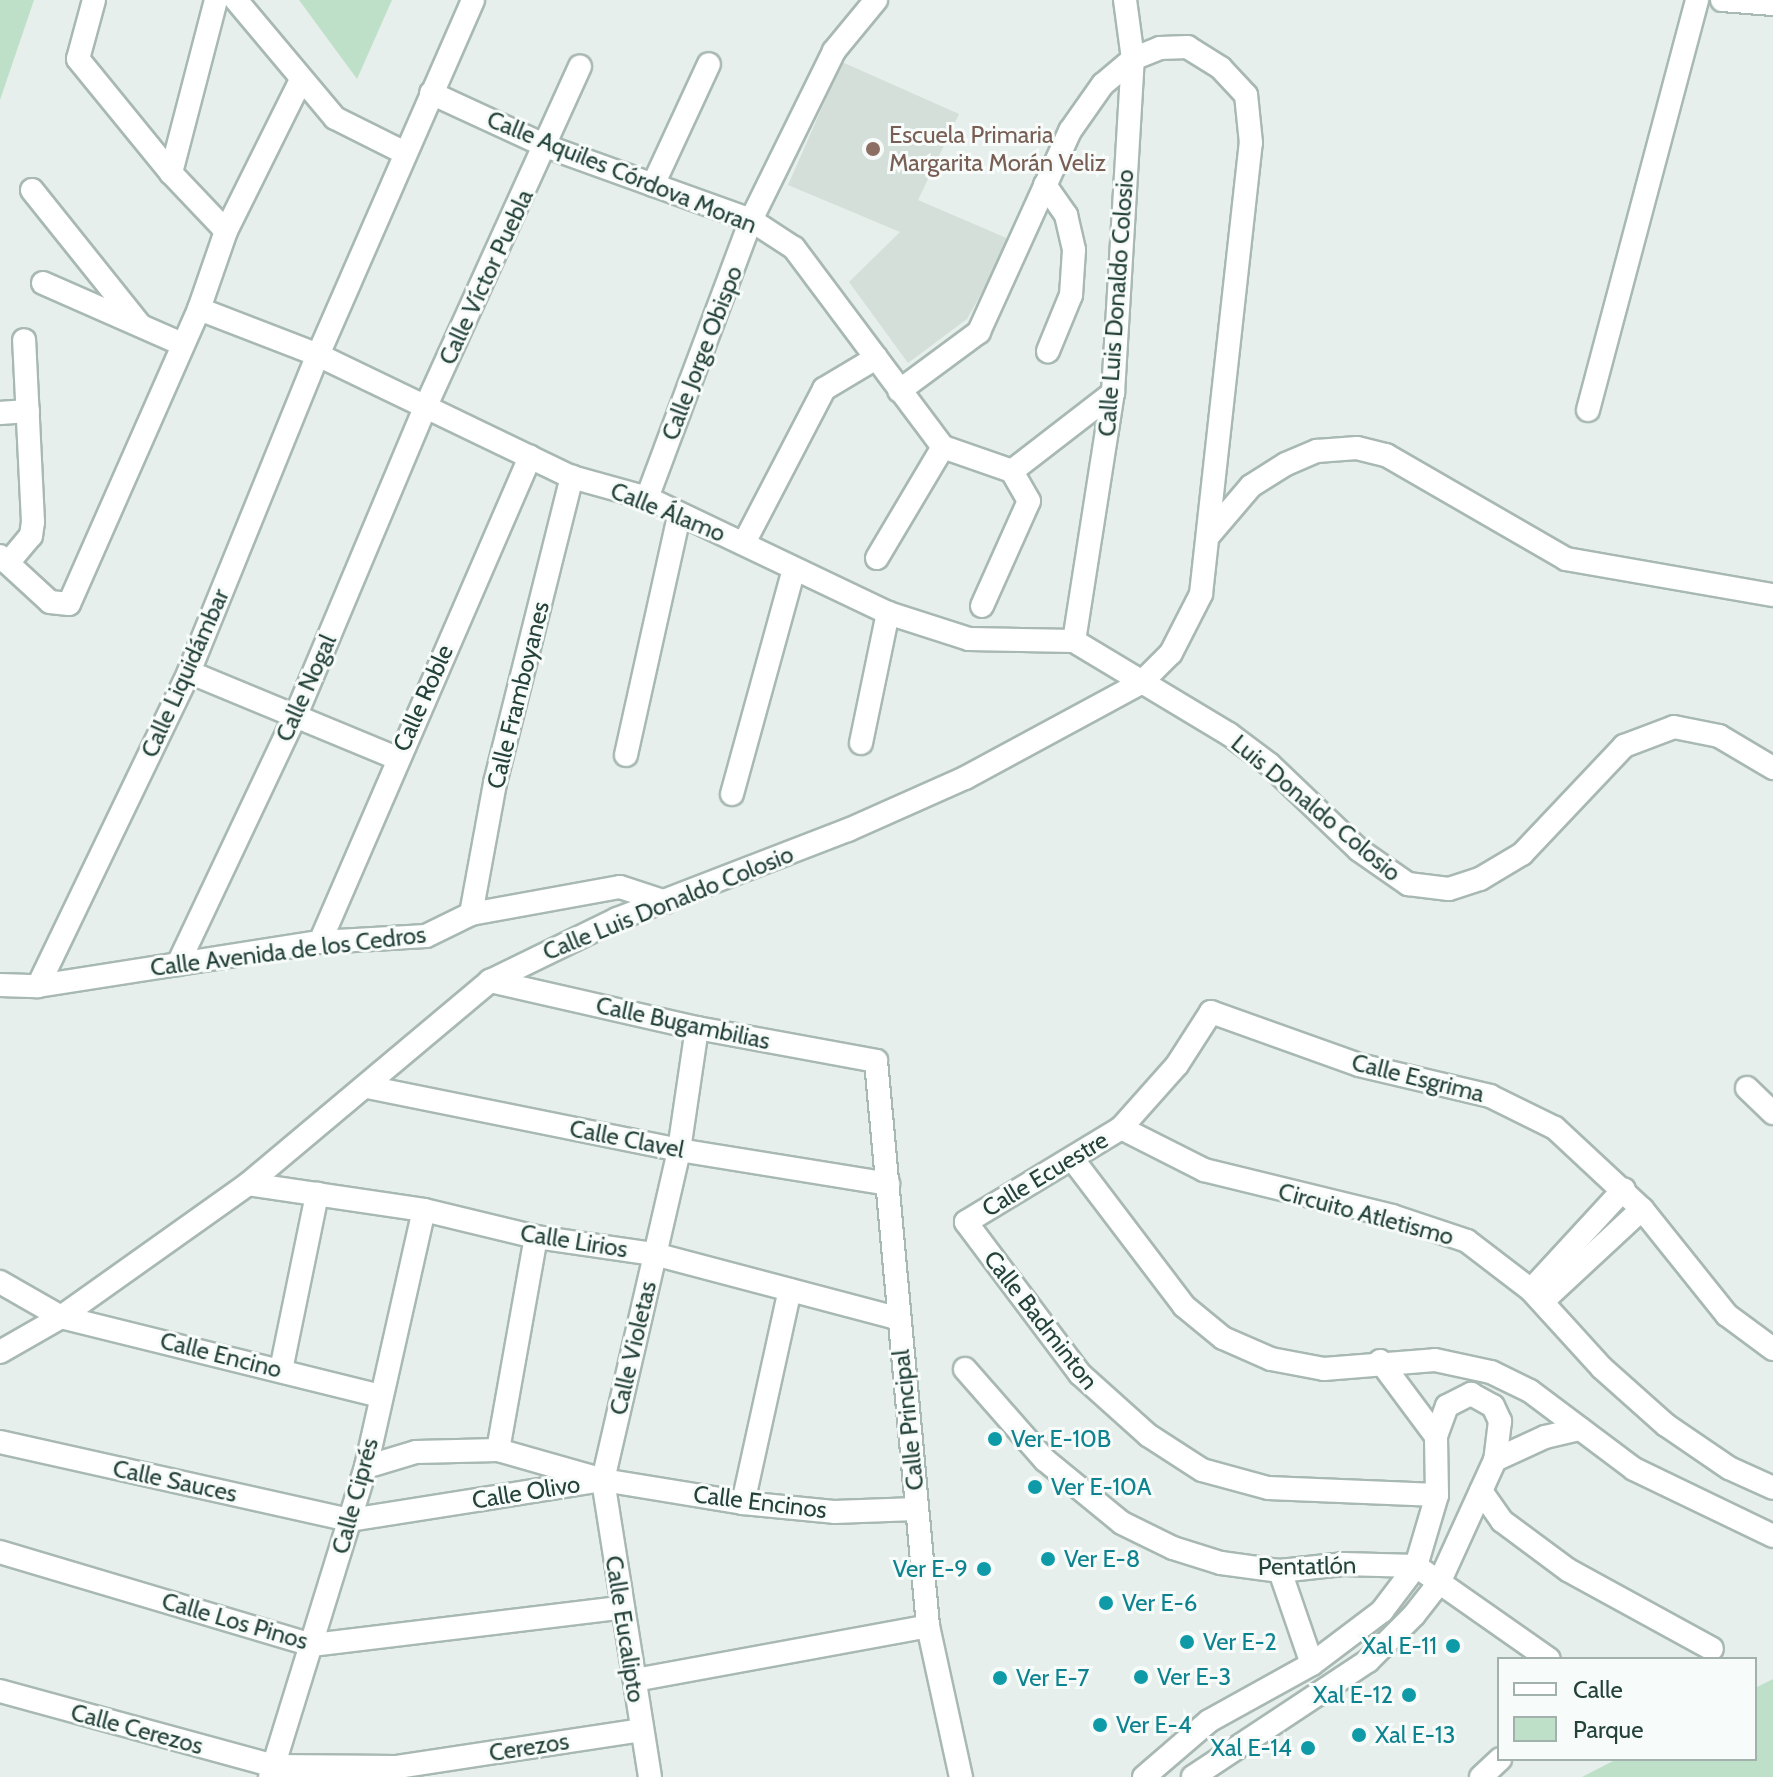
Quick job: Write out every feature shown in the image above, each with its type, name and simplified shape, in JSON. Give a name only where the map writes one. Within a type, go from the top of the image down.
[{"type":"street","points":[[94,0],[78,59],[171,173],[226,231]]},
{"type":"street","points":[[171,173],[216,0]]},
{"type":"street","points":[[236,0],[335,118],[405,153]]},
{"type":"street","name":"Calle Liquidámbar","points":[[38,986],[189,672],[318,355],[473,0]]},
{"type":"street","name":"Calle Jorge Obispo","points":[[647,498],[751,220],[834,51],[876,0]]},
{"type":"street","name":"Calle Luis Donaldo Colosio","points":[[1074,641],[1113,393],[1133,59],[1125,0]]},
{"type":"street","points":[[1588,410],[1697,0]]},
{"type":"street","points":[[1722,0],[1773,4]]},
{"type":"street","points":[[899,391],[979,332],[1070,131],[1103,84],[1133,59],[1160,48],[1188,47],[1221,68],[1246,95],[1251,143],[1201,594],[1188,628],[1141,683],[1074,641]]},
{"type":"street","points":[[653,185],[709,64]]},
{"type":"street","name":"Calle Víctor Puebla","points":[[425,408],[548,147],[580,67]]},
{"type":"street","points":[[24,340],[33,522],[31,536],[4,559],[50,602],[69,604],[199,309],[226,231],[301,80]]},
{"type":"street","name":"Calle Aquiles Córdova Moran","points":[[431,93],[548,147],[751,220],[794,248],[943,447]]},
{"type":"street","points":[[1045,185],[1066,215],[1074,250],[1071,295],[1048,351]]},
{"type":"street","points":[[32,190],[140,325]]},
{"type":"street","points":[[43,283],[182,344]]},
{"type":"street","name":"Calle Álamo","points":[[199,309],[318,355],[572,477],[647,498],[888,613],[969,639],[1074,641]]},
{"type":"street","points":[[744,543],[824,389],[876,358]]},
{"type":"street","points":[[1012,471],[1113,393]]},
{"type":"street","name":"Calle Nogal","points":[[178,964],[295,717],[425,408]]},
{"type":"street","points":[[0,413],[28,411]]},
{"type":"street","points":[[877,558],[943,447],[1012,471],[1029,501],[982,606]]},
{"type":"street","points":[[1206,539],[1233,503],[1286,464],[1317,451],[1357,448],[1386,455],[1566,559],[1773,595]]},
{"type":"street","name":"Calle Roble","points":[[320,942],[397,758],[530,457]]},
{"type":"street","name":"Calle Framboyanes","points":[[471,914],[495,783],[572,477]]},
{"type":"street","points":[[626,755],[679,515]]},
{"type":"street","points":[[732,794],[794,569]]},
{"type":"street","points":[[861,743],[888,613]]},
{"type":"street","points":[[189,672],[397,758]]},
{"type":"street","name":"Calle Luis Donaldo Colosio","points":[[0,1352],[61,1317],[248,1184],[490,981],[617,919],[666,902],[965,778],[1141,683]]},
{"type":"street","name":"Luis Donaldo Colosio","points":[[1141,683],[1269,764],[1359,850],[1408,884],[1449,889],[1480,879],[1522,854],[1624,746],[1674,727],[1719,736],[1773,768]]},
{"type":"street","name":"Calle Avenida de los Cedros","points":[[0,985],[38,986],[320,942],[426,936],[471,914],[620,887],[666,902]]},
{"type":"street","name":"Calle Bugambilias","points":[[490,981],[697,1028],[876,1061]]},
{"type":"street","name":"Calle Ecuestre","points":[[966,1222],[1074,1161],[1121,1128],[1177,1065],[1211,1012]]},
{"type":"street","name":"Calle Esgrima","points":[[1211,1012],[1359,1065],[1490,1096],[1555,1128],[1624,1189],[1727,1315],[1773,1349]]},
{"type":"street","name":"Calle Violetas","points":[[603,1480],[679,1150],[697,1028]]},
{"type":"street","name":"Calle Principal","points":[[876,1061],[897,1318],[928,1626],[961,1777]]},
{"type":"street","name":"Calle Clavel","points":[[367,1087],[679,1150],[888,1184]]},
{"type":"street","points":[[1747,1088],[1773,1113]]},
{"type":"street","name":"Circuito Atletismo","points":[[1121,1128],[1204,1170],[1392,1216],[1467,1241],[1537,1296],[1602,1368],[1666,1425],[1729,1468],[1773,1488]]},
{"type":"street","points":[[1074,1161],[1184,1306],[1223,1338],[1271,1359],[1324,1369],[1380,1361],[1435,1360],[1491,1372],[1530,1391],[1634,1469],[1773,1536]]},
{"type":"street","name":"Calle Lirios","points":[[248,1184],[424,1210],[536,1237],[654,1254],[897,1318]]},
{"type":"street","points":[[1537,1296],[1624,1189]]},
{"type":"street","points":[[281,1370],[317,1194]]},
{"type":"street","points":[[1537,1296],[1642,1209]]},
{"type":"street","name":"Calle Ciprés","points":[[272,1772],[366,1467],[424,1210]]},
{"type":"street","name":"Calle Badminton","points":[[966,1222],[1089,1384],[1148,1435],[1202,1470],[1268,1488],[1437,1495]]},
{"type":"street","points":[[498,1450],[536,1237]]},
{"type":"street","name":"Calle Encino","points":[[0,1282],[61,1317],[380,1396]]},
{"type":"street","points":[[743,1503],[790,1290]]},
{"type":"street","points":[[1380,1361],[1436,1436]]},
{"type":"street","name":"Pentatlón","points":[[965,1369],[1045,1460],[1122,1523],[1209,1559],[1280,1571],[1343,1564],[1416,1566]]},
{"type":"street","points":[[1144,1777],[1209,1721],[1312,1664],[1382,1611],[1416,1566],[1437,1495],[1436,1436],[1455,1399],[1481,1398],[1493,1406],[1500,1421],[1495,1460],[1469,1525],[1439,1583],[1368,1661],[1193,1777]]},
{"type":"street","points":[[1495,1460],[1545,1437],[1580,1429]]},
{"type":"street","name":"Calle Sauces","points":[[0,1442],[350,1520]]},
{"type":"street","name":"Calle Olivo","points":[[366,1467],[416,1452],[498,1450],[603,1480]]},
{"type":"street","name":"Calle Olivo","points":[[350,1520],[603,1480]]},
{"type":"street","name":"Calle Encinos","points":[[603,1480],[743,1503],[834,1512],[917,1509]]},
{"type":"street","name":"Calle Eucalipto","points":[[603,1480],[619,1608],[635,1680],[650,1777]]},
{"type":"street","points":[[1481,1491],[1502,1521],[1636,1612],[1712,1649]]},
{"type":"street","points":[[1469,1525],[1502,1521]]},
{"type":"street","name":"Calle Los Pinos","points":[[0,1552],[312,1645],[619,1608]]},
{"type":"street","points":[[1416,1566],[1546,1657]]},
{"type":"street","points":[[1280,1571],[1312,1664]]},
{"type":"street","points":[[635,1680],[928,1626]]},
{"type":"street","name":"Calle Cerezos","points":[[0,1691],[272,1772]]},
{"type":"street","name":"Cerezos","points":[[272,1772],[397,1767],[641,1730]]},
{"type":"street","points":[[1481,1777],[1498,1761]]},
{"type":"shaded area","points":[[842,62],[959,114],[918,200],[1011,240],[967,319],[908,363],[849,282],[900,232],[788,185]]},
{"type":"green space","points":[[0,0],[34,0],[0,100]]},
{"type":"green space","points":[[299,0],[392,0],[357,79]]},
{"type":"green space","points":[[1773,1679],[1773,1777],[1582,1777],[1613,1761],[1757,1761],[1757,1687]]},
{"type":"place","name":"Escuela Primaria Margarita Morán Veliz","points":[[873,149]]},
{"type":"place","name":"Ver E-10B","points":[[995,1439]]},
{"type":"place","name":"Ver E-10A","points":[[1035,1487]]},
{"type":"place","name":"Ver E-8","points":[[1048,1559]]},
{"type":"place","name":"Ver E-9","points":[[984,1569]]},
{"type":"place","name":"Ver E-6","points":[[1106,1603]]},
{"type":"place","name":"Ver E-2","points":[[1187,1642]]},
{"type":"place","name":"Xal E-11","points":[[1453,1646]]},
{"type":"place","name":"Ver E-3","points":[[1141,1677]]},
{"type":"place","name":"Ver E-7","points":[[1000,1678]]},
{"type":"place","name":"Xal E-12","points":[[1409,1695]]},
{"type":"place","name":"Ver E-4","points":[[1100,1725]]},
{"type":"place","name":"Xal E-13","points":[[1359,1735]]},
{"type":"place","name":"Xal E-14","points":[[1308,1748]]}]
